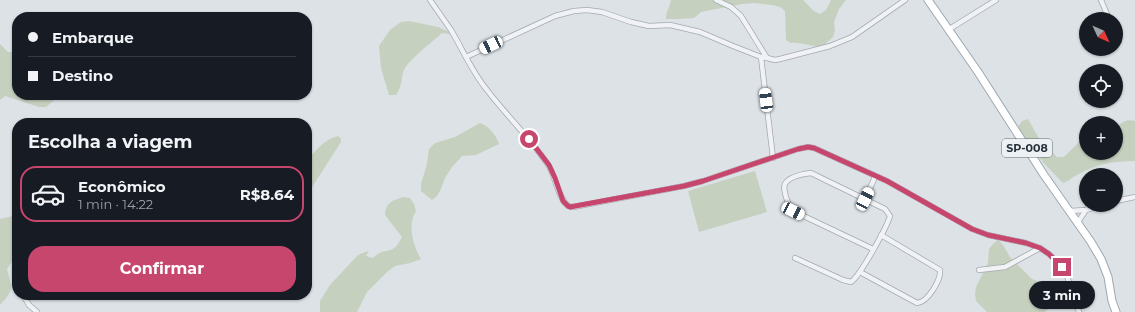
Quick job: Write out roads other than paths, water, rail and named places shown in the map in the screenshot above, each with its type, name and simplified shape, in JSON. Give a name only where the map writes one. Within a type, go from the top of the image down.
[{"type":"main road","name":"SP-008","points":[[928,0],[978,72],[1044,175],[1078,222],[1101,259],[1108,277],[1112,301],[1116,312]]},
{"type":"main road","name":"SP-008","points":[[1109,312],[1112,301]]},
{"type":"street","points":[[430,0],[443,17],[487,90],[546,160],[555,178],[563,201],[568,206],[573,207],[684,186],[798,149],[808,147],[814,148],[903,190],[972,229],[988,235],[1026,243],[1040,248],[1049,254],[1062,267],[1067,276],[1079,312]]},
{"type":"street","points":[[716,0],[731,7],[741,16],[767,58]]},
{"type":"street","points":[[466,57],[555,16],[574,10],[587,10],[602,12],[637,24],[649,26],[670,25],[700,32],[761,57],[774,60],[830,46],[852,37],[905,0]]},
{"type":"street","points":[[948,30],[996,0]]},
{"type":"street","points":[[1101,0],[1106,12]]},
{"type":"street","points":[[761,57],[772,158]]},
{"type":"street","points":[[795,258],[848,282],[854,280],[873,250],[890,216],[884,209],[811,173],[802,174],[788,180],[785,184],[784,189],[788,205],[793,211],[873,250]]},
{"type":"street","points":[[865,199],[875,177]]},
{"type":"street","points":[[1123,198],[1135,197]]},
{"type":"street","points":[[1070,211],[1079,210]]},
{"type":"street","points":[[1078,222],[1085,212]]},
{"type":"street","points":[[860,272],[917,303],[927,299],[939,277],[940,270],[881,235]]},
{"type":"street","points":[[979,270],[1005,267],[1040,248]]},
{"type":"street","points":[[26,300],[37,312]]}]
